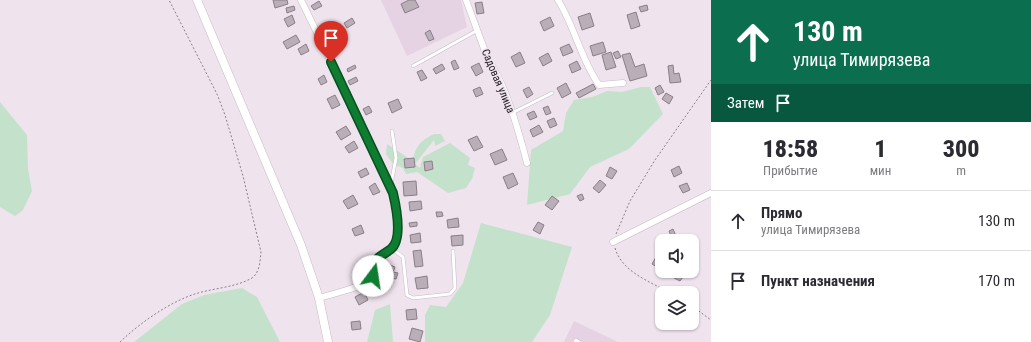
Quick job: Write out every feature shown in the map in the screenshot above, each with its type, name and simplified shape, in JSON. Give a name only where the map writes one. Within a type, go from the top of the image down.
[{"type":"main road","points":[[197,0],[301,245],[319,298],[328,342]]},
{"type":"street","points":[[301,0],[391,185],[397,211],[398,225],[395,243],[392,249],[378,258],[373,276],[370,280],[357,287],[319,298]]},
{"type":"street","name":"Садовая улица","points":[[466,0],[488,62],[495,70],[512,113],[527,163]]},
{"type":"street","points":[[558,0],[570,21],[599,85],[623,83]]},
{"type":"street","points":[[613,242],[711,193]]},
{"type":"lane","points":[[414,66],[476,31]]},
{"type":"lane","points":[[512,113],[552,94]]},
{"type":"lane","points":[[391,185],[396,158],[392,131]]},
{"type":"lane","points":[[392,249],[403,257],[407,295],[413,298],[450,294],[455,288],[453,251]]},
{"type":"lane","points":[[575,342],[576,340],[579,342]]},
{"type":"path","points":[[120,342],[131,332],[178,301],[197,293],[240,283],[253,277],[260,264],[261,252],[225,115],[169,0]]},
{"type":"path","points":[[658,286],[625,267],[617,255],[613,242],[630,201],[655,160],[711,80]]},
{"type":"path","points":[[699,311],[711,320]]},
{"type":"shaded area","points":[[381,0],[461,0],[467,27],[407,56]]},
{"type":"shaded area","points":[[574,321],[618,342],[564,342]]},
{"type":"green space","points":[[641,87],[650,87],[663,114],[629,149],[590,167],[570,194],[527,205],[531,150],[563,131],[566,113],[574,100],[592,97],[607,91],[622,92]]},
{"type":"green space","points":[[0,102],[27,135],[28,169],[32,191],[23,210],[15,216],[0,207]]},
{"type":"green space","points":[[434,134],[441,134],[445,141],[435,146],[434,140],[415,164],[420,168],[423,157],[450,143],[470,158],[468,165],[475,168],[472,179],[466,188],[448,193],[417,172],[406,174],[403,168],[393,164],[386,154],[387,144],[413,161],[415,151],[419,144]]},
{"type":"green space","points":[[481,223],[572,247],[550,315],[532,342],[425,342],[425,315],[430,305],[446,307],[463,283]]},
{"type":"green space","points":[[242,288],[257,297],[280,342],[134,342],[182,304],[204,295]]},
{"type":"green space","points":[[390,304],[393,342],[367,342],[375,310]]},
{"type":"building","points":[[273,0],[287,0],[288,4],[275,8]]},
{"type":"building","points":[[409,0],[415,0],[419,7],[405,13],[401,4]]},
{"type":"building","points":[[319,1],[322,6],[314,10],[311,6]]},
{"type":"building","points":[[482,2],[484,13],[477,14],[475,3]]},
{"type":"building","points":[[647,5],[648,10],[641,12],[639,7]]},
{"type":"building","points":[[294,6],[295,10],[287,13],[286,8]]},
{"type":"building","points":[[636,12],[640,26],[631,29],[627,15]]},
{"type":"building","points":[[590,13],[594,26],[582,30],[578,17]]},
{"type":"building","points":[[292,15],[295,23],[288,27],[284,19]]},
{"type":"building","points":[[550,17],[554,26],[544,31],[540,22]]},
{"type":"building","points":[[352,18],[355,23],[347,28],[344,23]]},
{"type":"building","points":[[329,26],[333,31],[325,36],[322,31]]},
{"type":"building","points":[[430,30],[434,39],[429,41],[425,33]]},
{"type":"building","points":[[296,35],[300,42],[287,49],[283,42]]},
{"type":"building","points":[[603,42],[606,52],[593,56],[590,46]]},
{"type":"building","points":[[306,44],[309,51],[301,55],[298,49]]},
{"type":"building","points":[[569,44],[573,52],[563,56],[560,48]]},
{"type":"building","points":[[618,51],[621,57],[616,59],[613,53]]},
{"type":"building","points":[[520,52],[525,63],[516,67],[511,57]]},
{"type":"building","points":[[611,52],[616,67],[606,70],[602,55]]},
{"type":"building","points":[[548,53],[552,61],[543,66],[539,58]]},
{"type":"building","points":[[630,53],[635,67],[644,64],[647,76],[630,81],[622,55]]},
{"type":"building","points":[[455,60],[459,68],[454,70],[451,62]]},
{"type":"building","points":[[577,61],[581,69],[572,73],[569,65]]},
{"type":"building","points":[[479,63],[483,72],[476,76],[471,67]]},
{"type":"building","points":[[442,64],[445,69],[436,74],[433,69]]},
{"type":"building","points":[[355,65],[356,68],[348,72],[347,69]]},
{"type":"building","points":[[673,65],[674,74],[679,73],[681,82],[670,83],[668,66]]},
{"type":"building","points":[[422,70],[427,78],[421,81],[417,72]]},
{"type":"building","points":[[324,75],[327,82],[321,85],[318,79]]},
{"type":"building","points":[[356,77],[358,81],[350,85],[348,81]]},
{"type":"building","points":[[566,83],[571,93],[562,98],[557,88]]},
{"type":"building","points":[[593,84],[596,89],[579,98],[576,93]]},
{"type":"building","points":[[660,85],[664,92],[658,95],[655,88]]},
{"type":"building","points":[[480,87],[483,94],[476,97],[473,90]]},
{"type":"building","points":[[529,87],[533,94],[527,98],[523,90]]},
{"type":"building","points":[[666,93],[673,97],[669,104],[662,99]]},
{"type":"building","points":[[335,95],[340,105],[332,109],[327,99]]},
{"type":"building","points":[[398,99],[402,108],[392,113],[388,103]]},
{"type":"building","points":[[369,106],[372,112],[366,115],[363,109]]},
{"type":"building","points":[[548,106],[551,113],[546,115],[543,108]]},
{"type":"building","points":[[534,111],[537,117],[530,120],[527,114]]},
{"type":"building","points":[[554,118],[557,125],[550,128],[547,121]]},
{"type":"building","points":[[539,125],[543,132],[533,137],[530,130]]},
{"type":"building","points":[[346,126],[351,134],[341,140],[336,132]]},
{"type":"building","points":[[477,136],[483,147],[474,151],[468,140]]},
{"type":"building","points":[[354,141],[358,148],[349,153],[345,147]]},
{"type":"building","points":[[502,149],[507,160],[495,165],[490,154]]},
{"type":"building","points":[[414,158],[415,167],[405,168],[404,159]]},
{"type":"building","points":[[432,161],[433,169],[425,171],[424,162]]},
{"type":"building","points":[[679,166],[682,173],[674,177],[671,170]]},
{"type":"building","points":[[610,167],[617,171],[612,179],[606,176]]},
{"type":"building","points":[[366,168],[369,174],[361,178],[358,172]]},
{"type":"building","points":[[513,173],[518,184],[508,189],[503,177]]},
{"type":"building","points":[[600,180],[606,185],[599,193],[593,188]]},
{"type":"building","points":[[416,181],[417,195],[404,196],[403,182]]},
{"type":"building","points":[[375,183],[380,192],[373,195],[369,187]]},
{"type":"building","points":[[687,183],[690,190],[683,193],[679,186]]},
{"type":"building","points":[[582,194],[584,199],[580,201],[577,196]]},
{"type":"building","points":[[353,195],[358,204],[348,209],[343,201]]},
{"type":"building","points":[[552,196],[559,201],[552,210],[545,205]]},
{"type":"building","points":[[421,201],[422,209],[410,211],[409,202]]},
{"type":"building","points":[[436,212],[442,212],[443,216],[437,217]]},
{"type":"building","points":[[458,218],[459,227],[448,228],[447,220]]},
{"type":"building","points":[[417,222],[417,226],[410,227],[409,223]]},
{"type":"building","points":[[538,222],[544,225],[540,234],[533,230]]},
{"type":"building","points":[[361,225],[364,233],[355,236],[352,229]]},
{"type":"building","points":[[673,229],[675,234],[670,234],[669,231]]},
{"type":"building","points":[[420,233],[421,242],[411,243],[410,235]]},
{"type":"building","points":[[463,235],[463,245],[452,246],[451,236]]},
{"type":"building","points":[[421,250],[423,266],[415,267],[413,251]]},
{"type":"building","points":[[655,259],[655,266],[652,264]]},
{"type":"building","points":[[388,264],[395,267],[393,272],[398,273],[396,279],[391,278],[390,282],[383,280]]},
{"type":"building","points":[[427,276],[428,288],[417,289],[415,278]]},
{"type":"building","points":[[674,278],[682,278],[680,281]]},
{"type":"building","points":[[364,292],[368,300],[359,305],[355,297]]},
{"type":"building","points":[[416,309],[417,319],[407,320],[406,310]]},
{"type":"building","points":[[360,321],[361,329],[352,330],[351,322]]},
{"type":"building","points":[[412,328],[423,331],[420,342],[409,339]]},
{"type":"route","points":[[331,62],[391,185],[397,211],[398,225],[395,243],[392,249],[383,253],[378,258],[373,276]]}]
